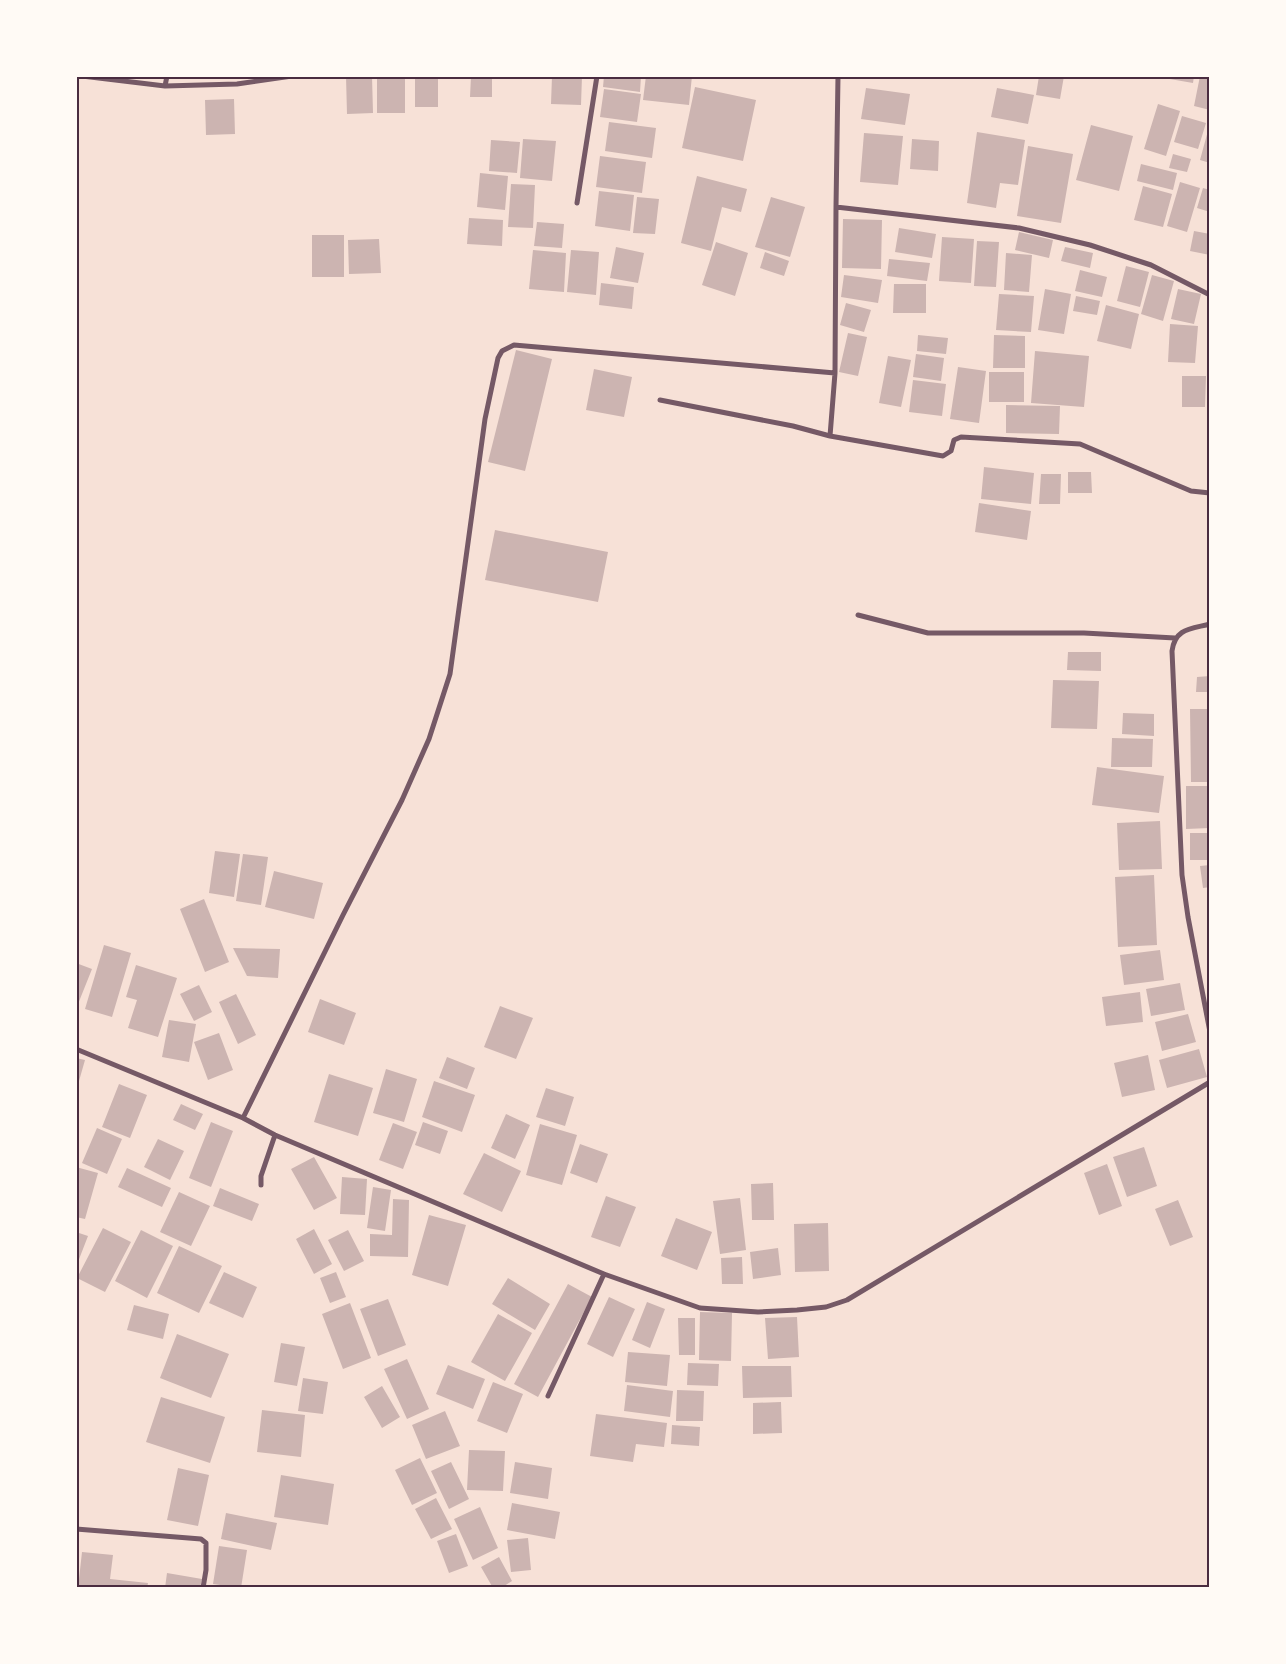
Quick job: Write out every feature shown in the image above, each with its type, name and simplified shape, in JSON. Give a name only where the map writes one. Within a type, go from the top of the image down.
[{"type":"street","points":[[82,76],[165,86],[237,84],[292,76]]},
{"type":"street","points":[[165,86],[167,76]]},
{"type":"street","points":[[577,204],[597,76]]},
{"type":"street","points":[[830,436],[835,373],[838,76]]},
{"type":"street","points":[[836,208],[1019,228],[1090,245],[1151,265],[1210,295]]},
{"type":"street","points":[[242,1118],[402,800],[429,739],[450,674],[485,419],[498,358],[502,351],[514,346],[835,373]]},
{"type":"street","points":[[660,400],[793,426],[830,436],[943,456],[951,451],[954,440],[961,437],[1080,444],[1192,492],[1210,493]]},
{"type":"street","points":[[858,615],[928,634],[1084,634],[1175,638]]},
{"type":"street","points":[[1210,624],[1185,630],[1175,638],[1172,651],[1182,875],[1210,1032]]},
{"type":"street","points":[[76,1049],[242,1118],[275,1136],[604,1274],[700,1308],[758,1312],[826,1307],[847,1300],[1210,1082]]},
{"type":"street","points":[[261,1185],[261,1176],[275,1136]]},
{"type":"street","points":[[548,1396],[604,1274]]},
{"type":"street","points":[[76,1529],[201,1539],[206,1543],[206,1570],[203,1588]]},
{"type":"building","points":[[346,76],[372,76],[373,113],[347,114]]},
{"type":"building","points":[[377,76],[405,76],[405,113],[377,113]]},
{"type":"building","points":[[415,76],[438,76],[438,107],[415,107]]},
{"type":"building","points":[[471,76],[492,76],[492,97],[470,97]]},
{"type":"building","points":[[552,76],[582,76],[581,105],[551,104]]},
{"type":"building","points":[[604,76],[641,76],[640,92],[603,87]]},
{"type":"building","points":[[646,76],[692,76],[689,105],[643,100]]},
{"type":"building","points":[[1039,76],[1064,76],[1060,99],[1036,95]]},
{"type":"building","points":[[1164,76],[1194,76],[1193,83],[1164,78]]},
{"type":"building","points":[[1200,76],[1210,78],[1210,110],[1194,106]]},
{"type":"building","points":[[695,87],[756,100],[743,161],[682,148]]},
{"type":"building","points":[[866,88],[910,94],[905,125],[861,119]]},
{"type":"building","points":[[997,88],[1034,95],[1028,124],[991,117]]},
{"type":"building","points":[[604,89],[641,94],[637,122],[600,117]]},
{"type":"building","points":[[234,99],[235,134],[206,135],[205,100]]},
{"type":"building","points":[[1158,104],[1180,111],[1166,156],[1144,149]]},
{"type":"building","points":[[1182,116],[1206,123],[1198,149],[1174,142]]},
{"type":"building","points":[[609,122],[656,128],[652,158],[605,151]]},
{"type":"building","points":[[1091,125],[1133,136],[1119,191],[1076,180]]},
{"type":"building","points":[[1210,127],[1210,163],[1200,160]]},
{"type":"building","points":[[977,132],[1025,140],[1018,185],[1000,183],[996,208],[967,203]]},
{"type":"building","points":[[864,133],[903,136],[898,185],[860,182]]},
{"type":"building","points":[[523,139],[556,141],[552,181],[520,178]]},
{"type":"building","points":[[912,139],[939,141],[938,171],[910,169]]},
{"type":"building","points":[[491,140],[520,142],[517,173],[489,171]]},
{"type":"building","points":[[1028,146],[1073,154],[1061,223],[1017,216]]},
{"type":"building","points":[[1173,154],[1191,159],[1187,172],[1169,168]]},
{"type":"building","points":[[600,156],[646,162],[642,193],[596,187]]},
{"type":"building","points":[[1141,164],[1177,173],[1173,190],[1137,181]]},
{"type":"building","points":[[480,173],[508,176],[505,210],[477,207]]},
{"type":"building","points":[[697,176],[747,189],[741,212],[722,207],[711,251],[681,243]]},
{"type":"building","points":[[1180,182],[1200,188],[1187,232],[1167,226]]},
{"type":"building","points":[[511,184],[535,185],[533,228],[508,227]]},
{"type":"building","points":[[1143,186],[1172,194],[1163,227],[1134,220]]},
{"type":"building","points":[[1203,188],[1210,190],[1210,212],[1197,208]]},
{"type":"building","points":[[599,191],[634,195],[630,231],[595,226]]},
{"type":"building","points":[[637,197],[659,199],[655,234],[633,233]]},
{"type":"building","points":[[771,197],[805,207],[790,257],[755,247]]},
{"type":"building","points":[[469,218],[503,220],[502,246],[467,244]]},
{"type":"building","points":[[843,219],[882,220],[881,269],[842,268]]},
{"type":"building","points":[[537,222],[564,224],[562,248],[534,246]]},
{"type":"building","points":[[899,228],[936,234],[932,258],[895,252]]},
{"type":"building","points":[[1194,231],[1210,234],[1210,255],[1190,251]]},
{"type":"building","points":[[1019,232],[1053,240],[1049,258],[1015,250]]},
{"type":"building","points":[[312,235],[344,235],[344,277],[312,277]]},
{"type":"building","points":[[942,237],[974,239],[971,283],[939,281]]},
{"type":"building","points":[[379,239],[381,273],[349,274],[348,240]]},
{"type":"building","points":[[977,241],[999,242],[996,287],[974,286]]},
{"type":"building","points":[[716,242],[748,253],[735,296],[702,285]]},
{"type":"building","points":[[616,247],[644,253],[638,283],[610,278]]},
{"type":"building","points":[[1065,247],[1093,253],[1090,268],[1061,261]]},
{"type":"building","points":[[533,250],[566,253],[564,292],[529,289]]},
{"type":"building","points":[[571,250],[599,252],[596,295],[567,292]]},
{"type":"building","points":[[765,252],[789,261],[784,276],[760,268]]},
{"type":"building","points":[[1006,253],[1032,255],[1029,292],[1004,290]]},
{"type":"building","points":[[889,259],[930,263],[927,281],[887,276]]},
{"type":"building","points":[[1126,266],[1149,272],[1140,307],[1117,301]]},
{"type":"building","points":[[1080,270],[1107,277],[1102,297],[1075,291]]},
{"type":"building","points":[[844,275],[882,280],[878,303],[841,297]]},
{"type":"building","points":[[1152,275],[1174,281],[1163,321],[1141,314]]},
{"type":"building","points":[[601,283],[634,287],[632,309],[599,305]]},
{"type":"building","points":[[894,284],[926,284],[926,313],[893,313]]},
{"type":"building","points":[[1045,289],[1071,294],[1064,334],[1038,330]]},
{"type":"building","points":[[1178,289],[1201,294],[1194,324],[1171,319]]},
{"type":"building","points":[[999,294],[1034,296],[1031,332],[996,330]]},
{"type":"building","points":[[1076,296],[1100,301],[1097,315],[1073,311]]},
{"type":"building","points":[[846,303],[871,310],[864,332],[840,325]]},
{"type":"building","points":[[1106,305],[1139,314],[1131,349],[1097,341]]},
{"type":"building","points":[[1170,324],[1198,326],[1195,363],[1168,362]]},
{"type":"building","points":[[848,333],[867,337],[858,376],[839,372]]},
{"type":"building","points":[[918,335],[948,338],[946,354],[917,351]]},
{"type":"building","points":[[994,335],[1025,336],[1025,368],[993,368]]},
{"type":"building","points":[[516,350],[552,359],[525,471],[488,462]]},
{"type":"building","points":[[1035,351],[1089,356],[1084,407],[1031,403]]},
{"type":"building","points":[[916,354],[944,358],[941,381],[913,377]]},
{"type":"building","points":[[888,356],[911,360],[901,407],[879,403]]},
{"type":"building","points":[[958,367],[986,371],[979,423],[950,419]]},
{"type":"building","points":[[594,369],[632,377],[624,417],[586,410]]},
{"type":"building","points":[[989,372],[1024,372],[1024,402],[989,402]]},
{"type":"building","points":[[1182,376],[1206,376],[1205,407],[1182,407]]},
{"type":"building","points":[[913,380],[946,384],[942,416],[909,412]]},
{"type":"building","points":[[1006,405],[1060,406],[1059,434],[1006,433]]},
{"type":"building","points":[[984,467],[1034,473],[1031,504],[981,499]]},
{"type":"building","points":[[1068,472],[1091,472],[1092,493],[1068,493]]},
{"type":"building","points":[[1041,474],[1061,474],[1060,504],[1039,504]]},
{"type":"building","points":[[979,503],[1031,511],[1027,540],[975,532]]},
{"type":"building","points":[[495,530],[608,552],[598,602],[485,580]]},
{"type":"building","points":[[1068,652],[1101,652],[1101,671],[1067,670]]},
{"type":"building","points":[[1210,676],[1210,692],[1196,692],[1197,677]]},
{"type":"building","points":[[1053,680],[1099,681],[1097,729],[1051,728]]},
{"type":"building","points":[[1190,709],[1210,709],[1210,782],[1191,782]]},
{"type":"building","points":[[1123,713],[1154,714],[1154,736],[1122,734]]},
{"type":"building","points":[[1112,738],[1153,739],[1152,767],[1111,767]]},
{"type":"building","points":[[1097,767],[1164,776],[1159,813],[1092,805]]},
{"type":"building","points":[[1186,786],[1210,786],[1210,828],[1186,829]]},
{"type":"building","points":[[1160,821],[1162,869],[1119,870],[1117,823]]},
{"type":"building","points":[[1190,833],[1210,833],[1210,860],[1190,860]]},
{"type":"building","points":[[215,851],[240,854],[234,897],[209,893]]},
{"type":"building","points":[[243,854],[268,857],[261,905],[236,901]]},
{"type":"building","points":[[1210,865],[1210,887],[1203,888],[1200,866]]},
{"type":"building","points":[[274,871],[323,883],[314,919],[265,907]]},
{"type":"building","points":[[1154,875],[1157,945],[1118,947],[1115,877]]},
{"type":"building","points":[[204,899],[229,962],[205,972],[180,909]]},
{"type":"building","points":[[104,945],[131,953],[112,1017],[85,1009]]},
{"type":"building","points":[[233,948],[280,949],[278,978],[247,976]]},
{"type":"building","points":[[1160,950],[1164,980],[1124,985],[1120,955]]},
{"type":"building","points":[[76,963],[92,969],[76,1009]]},
{"type":"building","points":[[136,965],[177,978],[158,1037],[128,1028],[137,1000],[126,997]]},
{"type":"building","points":[[1180,983],[1185,1010],[1151,1016],[1146,989]]},
{"type":"building","points":[[199,985],[212,1012],[194,1021],[180,994]]},
{"type":"building","points":[[1140,992],[1143,1022],[1106,1026],[1102,997]]},
{"type":"building","points":[[236,994],[256,1035],[238,1044],[219,1002]]},
{"type":"building","points":[[320,999],[356,1013],[344,1045],[308,1032]]},
{"type":"building","points":[[500,1006],[533,1018],[516,1059],[484,1047]]},
{"type":"building","points":[[1188,1014],[1196,1042],[1162,1051],[1155,1022]]},
{"type":"building","points":[[169,1020],[196,1024],[189,1062],[162,1057]]},
{"type":"building","points":[[219,1033],[233,1070],[208,1080],[194,1042]]},
{"type":"building","points":[[1199,1049],[1207,1077],[1167,1088],[1159,1060]]},
{"type":"building","points":[[1148,1055],[1155,1090],[1122,1097],[1114,1063]]},
{"type":"building","points":[[447,1057],[475,1068],[467,1089],[439,1078]]},
{"type":"building","points":[[76,1058],[85,1060],[77,1088],[76,1088]]},
{"type":"building","points":[[386,1069],[417,1079],[404,1122],[373,1113]]},
{"type":"building","points":[[329,1074],[373,1088],[358,1136],[314,1122]]},
{"type":"building","points":[[434,1081],[475,1095],[462,1132],[422,1117]]},
{"type":"building","points":[[119,1084],[147,1095],[130,1138],[102,1127]]},
{"type":"building","points":[[546,1088],[574,1097],[565,1126],[536,1117]]},
{"type":"building","points":[[181,1104],[203,1114],[195,1130],[173,1120]]},
{"type":"building","points":[[506,1114],[530,1125],[515,1159],[491,1148]]},
{"type":"building","points":[[211,1122],[233,1131],[211,1187],[189,1178]]},
{"type":"building","points":[[423,1122],[448,1131],[440,1154],[415,1145]]},
{"type":"building","points":[[393,1123],[417,1132],[403,1169],[379,1160]]},
{"type":"building","points":[[540,1124],[577,1135],[562,1185],[526,1175]]},
{"type":"building","points":[[97,1128],[122,1139],[107,1174],[82,1163]]},
{"type":"building","points":[[158,1139],[184,1151],[170,1180],[144,1167]]},
{"type":"building","points":[[580,1144],[608,1154],[597,1183],[570,1173]]},
{"type":"building","points":[[1144,1147],[1157,1186],[1127,1197],[1113,1157]]},
{"type":"building","points":[[484,1153],[521,1171],[502,1212],[463,1194]]},
{"type":"building","points":[[314,1157],[337,1198],[314,1210],[291,1169]]},
{"type":"building","points":[[1107,1164],[1122,1206],[1099,1215],[1084,1173]]},
{"type":"building","points":[[76,1167],[98,1173],[85,1219],[76,1217]]},
{"type":"building","points":[[127,1168],[171,1188],[162,1207],[118,1187]]},
{"type":"building","points":[[342,1177],[367,1179],[365,1215],[340,1214]]},
{"type":"building","points":[[773,1183],[774,1220],[752,1220],[751,1184]]},
{"type":"building","points":[[373,1187],[391,1190],[385,1231],[367,1228]]},
{"type":"building","points":[[220,1188],[259,1204],[252,1221],[213,1206]]},
{"type":"building","points":[[179,1192],[210,1206],[191,1246],[160,1232]]},
{"type":"building","points":[[606,1196],[636,1207],[620,1247],[591,1237]]},
{"type":"building","points":[[740,1198],[746,1250],[720,1254],[713,1201]]},
{"type":"building","points":[[393,1199],[409,1200],[408,1257],[370,1256],[370,1234],[392,1235]]},
{"type":"building","points":[[1178,1200],[1193,1237],[1170,1246],[1155,1209]]},
{"type":"building","points":[[429,1215],[466,1225],[448,1286],[412,1275]]},
{"type":"building","points":[[676,1218],[712,1232],[697,1270],[661,1256]]},
{"type":"building","points":[[828,1223],[829,1271],[795,1272],[794,1224]]},
{"type":"building","points":[[103,1228],[131,1242],[105,1292],[77,1278]]},
{"type":"building","points":[[314,1229],[332,1264],[314,1274],[296,1239]]},
{"type":"building","points":[[141,1230],[173,1246],[147,1298],[115,1281]]},
{"type":"building","points":[[348,1230],[364,1261],[344,1271],[328,1240]]},
{"type":"building","points":[[76,1232],[88,1236],[76,1267]]},
{"type":"building","points":[[179,1246],[222,1266],[199,1313],[157,1293]]},
{"type":"building","points":[[778,1248],[781,1275],[753,1279],[750,1252]]},
{"type":"building","points":[[742,1257],[743,1284],[722,1284],[721,1258]]},
{"type":"building","points":[[224,1272],[257,1287],[243,1318],[209,1303]]},
{"type":"building","points":[[336,1272],[346,1297],[330,1303],[320,1278]]},
{"type":"building","points":[[508,1278],[550,1304],[535,1330],[492,1304]]},
{"type":"building","points":[[568,1284],[592,1297],[538,1397],[514,1384]]},
{"type":"building","points":[[609,1297],[635,1309],[613,1357],[587,1344]]},
{"type":"building","points":[[388,1299],[406,1345],[378,1356],[360,1309]]},
{"type":"building","points":[[647,1302],[665,1309],[650,1348],[632,1340]]},
{"type":"building","points":[[350,1303],[371,1358],[343,1369],[322,1314]]},
{"type":"building","points":[[134,1305],[169,1314],[163,1339],[127,1330]]},
{"type":"building","points":[[700,1312],[732,1313],[731,1361],[699,1360]]},
{"type":"building","points":[[498,1314],[532,1333],[505,1381],[471,1362]]},
{"type":"building","points":[[797,1317],[799,1357],[768,1359],[765,1318]]},
{"type":"building","points":[[678,1318],[695,1318],[695,1355],[679,1355]]},
{"type":"building","points":[[177,1334],[229,1354],[211,1398],[160,1378]]},
{"type":"building","points":[[281,1343],[305,1347],[297,1386],[274,1382]]},
{"type":"building","points":[[628,1352],[670,1355],[667,1386],[625,1382]]},
{"type":"building","points":[[407,1359],[429,1409],[407,1419],[384,1369]]},
{"type":"building","points":[[688,1363],[719,1364],[718,1386],[687,1385]]},
{"type":"building","points":[[448,1365],[485,1379],[473,1409],[436,1394]]},
{"type":"building","points":[[742,1366],[791,1366],[792,1397],[743,1398]]},
{"type":"building","points":[[303,1378],[328,1382],[323,1414],[298,1411]]},
{"type":"building","points":[[493,1382],[523,1394],[507,1433],[477,1421]]},
{"type":"building","points":[[627,1385],[673,1391],[670,1417],[624,1411]]},
{"type":"building","points":[[382,1386],[400,1417],[382,1428],[364,1397]]},
{"type":"building","points":[[677,1390],[704,1391],[703,1421],[676,1421]]},
{"type":"building","points":[[161,1397],[225,1417],[210,1463],[146,1442]]},
{"type":"building","points":[[781,1402],[782,1433],[753,1434],[753,1403]]},
{"type":"building","points":[[262,1410],[305,1415],[301,1457],[257,1452]]},
{"type":"building","points":[[445,1411],[460,1446],[426,1459],[412,1425]]},
{"type":"building","points":[[596,1414],[667,1423],[664,1447],[636,1444],[633,1462],[590,1456]]},
{"type":"building","points":[[672,1425],[700,1427],[699,1446],[671,1444]]},
{"type":"building","points":[[469,1450],[505,1451],[503,1491],[467,1490]]},
{"type":"building","points":[[420,1458],[437,1493],[412,1505],[395,1470]]},
{"type":"building","points":[[451,1462],[469,1499],[449,1509],[431,1471]]},
{"type":"building","points":[[515,1462],[552,1468],[548,1499],[510,1493]]},
{"type":"building","points":[[178,1468],[209,1475],[198,1526],[167,1520]]},
{"type":"building","points":[[281,1475],[334,1484],[328,1525],[274,1517]]},
{"type":"building","points":[[436,1498],[452,1529],[431,1539],[415,1509]]},
{"type":"building","points":[[512,1503],[560,1512],[555,1539],[507,1530]]},
{"type":"building","points":[[480,1507],[498,1548],[473,1560],[454,1519]]},
{"type":"building","points":[[226,1513],[277,1523],[271,1550],[221,1539]]},
{"type":"building","points":[[456,1534],[468,1566],[449,1573],[437,1541]]},
{"type":"building","points":[[528,1538],[531,1570],[511,1572],[507,1540]]},
{"type":"building","points":[[219,1546],[247,1550],[241,1588],[213,1584]]},
{"type":"building","points":[[82,1552],[113,1555],[110,1579],[148,1583],[147,1588],[78,1588]]},
{"type":"building","points":[[499,1557],[512,1581],[501,1588],[493,1588],[481,1567]]},
{"type":"building","points":[[167,1573],[202,1579],[200,1588],[165,1588]]}]
